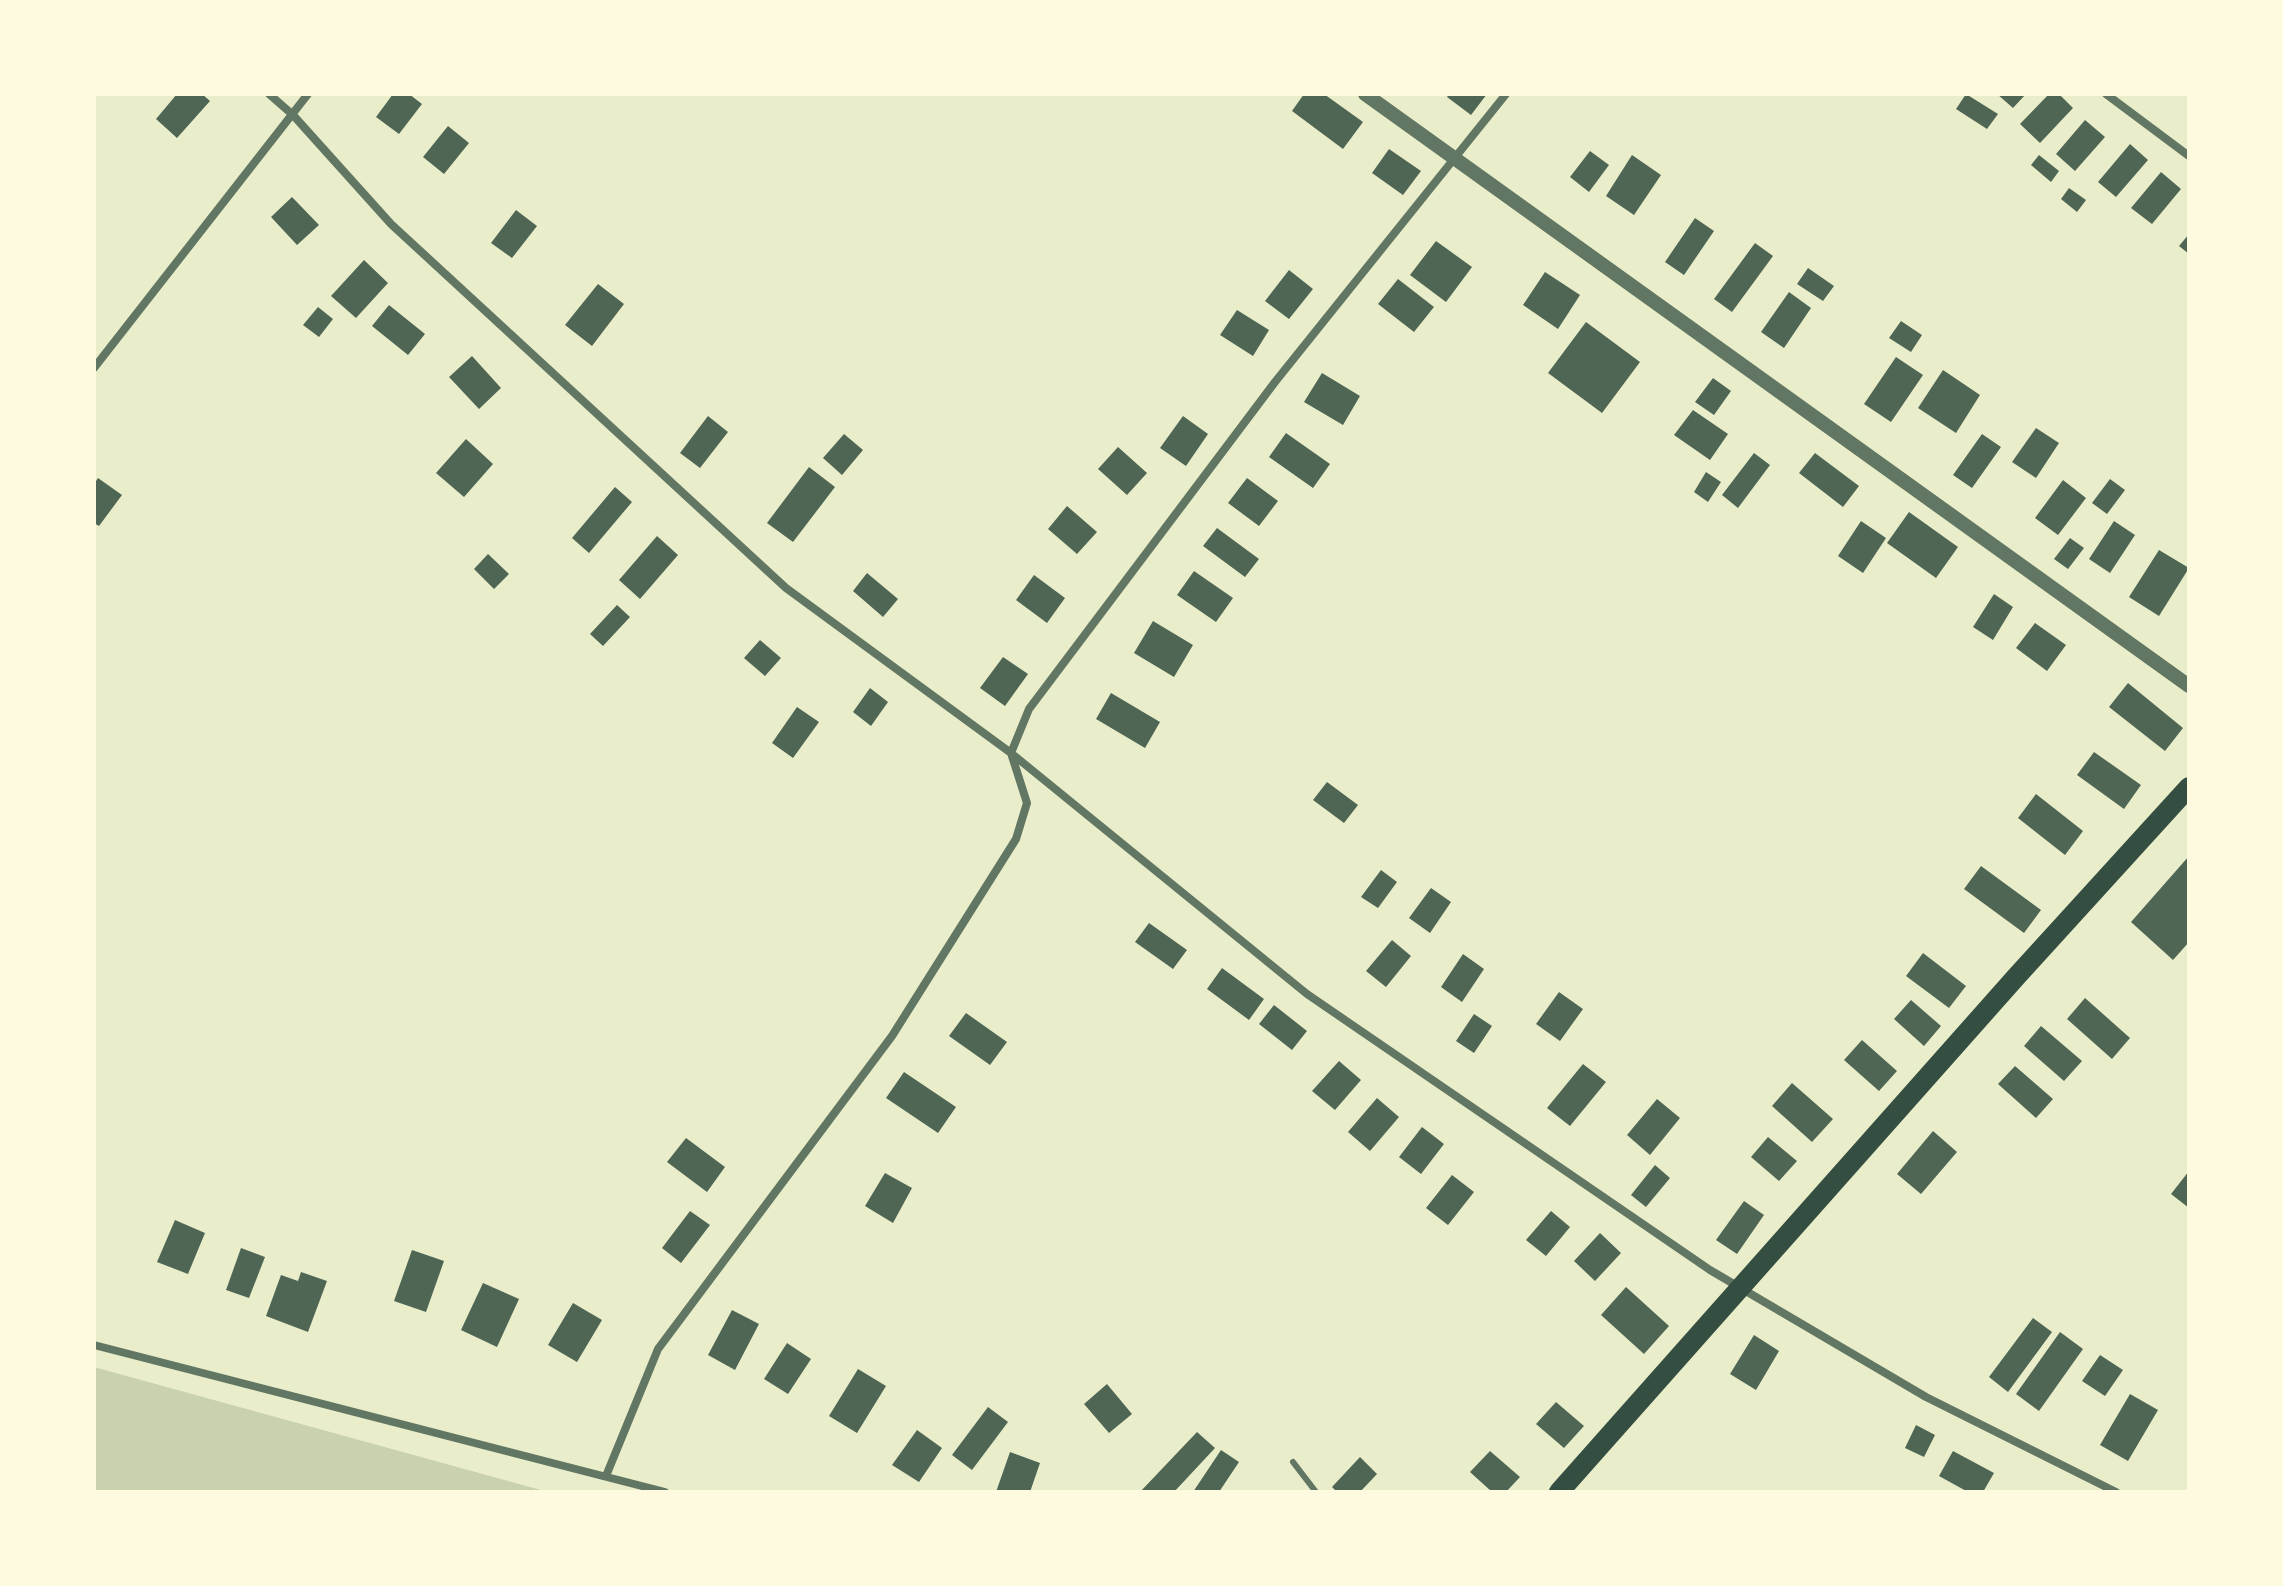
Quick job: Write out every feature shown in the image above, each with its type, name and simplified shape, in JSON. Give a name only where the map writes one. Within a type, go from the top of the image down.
[{"type":"main road","points":[[1559,1492],[2189,787]]},
{"type":"street","points":[[269,94],[293,115],[391,224],[786,588],[1011,753],[1307,994],[1710,1270],[1926,1397],[2116,1492]]},
{"type":"street","points":[[94,368],[308,94]]},
{"type":"street","points":[[1365,94],[2189,686]]},
{"type":"street","points":[[606,1476],[658,1349],[892,1036],[1016,839],[1027,803],[1011,753],[1029,709],[1275,382],[1506,94]]},
{"type":"street","points":[[2106,94],[2189,156]]},
{"type":"street","points":[[94,1345],[665,1492]]},
{"type":"lane","points":[[1293,1462],[1316,1492]]},
{"type":"green space","points":[[94,1367],[548,1492],[94,1492]]},
{"type":"building","points":[[177,94],[202,94],[210,101],[177,138],[156,119]]},
{"type":"building","points":[[393,94],[409,94],[422,104],[399,134],[376,117]]},
{"type":"building","points":[[1304,94],[1324,94],[1363,122],[1343,149],[1292,111]]},
{"type":"building","points":[[1449,94],[1487,94],[1471,115],[1447,97]]},
{"type":"building","points":[[1966,94],[1998,114],[1987,129],[1956,109]]},
{"type":"building","points":[[1997,94],[2026,94],[2013,108]]},
{"type":"building","points":[[2049,94],[2059,94],[2073,108],[2040,143],[2020,124]]},
{"type":"building","points":[[2085,120],[2105,137],[2075,171],[2056,154]]},
{"type":"building","points":[[448,126],[469,143],[444,174],[423,157]]},
{"type":"building","points":[[2130,144],[2148,160],[2116,197],[2098,182]]},
{"type":"building","points":[[1389,149],[1421,171],[1403,195],[1372,173]]},
{"type":"building","points":[[1590,151],[1609,165],[1589,192],[1570,177]]},
{"type":"building","points":[[1632,155],[1661,175],[1634,215],[1606,196]]},
{"type":"building","points":[[2039,155],[2059,171],[2051,182],[2031,165]]},
{"type":"building","points":[[2161,172],[2181,189],[2152,224],[2131,208]]},
{"type":"building","points":[[2069,188],[2086,200],[2077,212],[2061,199]]},
{"type":"building","points":[[292,197],[319,225],[297,245],[271,217]]},
{"type":"building","points":[[516,210],[537,226],[512,258],[491,243]]},
{"type":"building","points":[[1695,218],[1714,231],[1684,275],[1665,262]]},
{"type":"building","points":[[2189,234],[2189,254],[2179,246]]},
{"type":"building","points":[[1436,241],[1472,267],[1446,302],[1410,275]]},
{"type":"building","points":[[1755,243],[1773,256],[1732,312],[1714,299]]},
{"type":"building","points":[[364,260],[388,283],[356,318],[331,296]]},
{"type":"building","points":[[1808,268],[1834,286],[1823,301],[1797,284]]},
{"type":"building","points":[[1289,270],[1313,289],[1289,319],[1265,301]]},
{"type":"building","points":[[1545,272],[1580,295],[1558,329],[1523,305]]},
{"type":"building","points":[[1398,279],[1434,307],[1414,332],[1378,304]]},
{"type":"building","points":[[598,284],[624,304],[592,346],[565,325]]},
{"type":"building","points":[[1789,292],[1811,308],[1784,348],[1761,332]]},
{"type":"building","points":[[389,305],[425,334],[408,355],[372,326]]},
{"type":"building","points":[[318,307],[333,319],[319,337],[303,325]]},
{"type":"building","points":[[1237,310],[1269,330],[1253,356],[1220,335]]},
{"type":"building","points":[[1901,321],[1922,335],[1911,352],[1889,338]]},
{"type":"building","points":[[1586,322],[1640,362],[1602,413],[1548,373]]},
{"type":"building","points":[[472,356],[501,388],[479,409],[449,377]]},
{"type":"building","points":[[1896,357],[1923,375],[1891,422],[1864,404]]},
{"type":"building","points":[[1943,370],[1980,395],[1956,433],[1918,408]]},
{"type":"building","points":[[1322,373],[1360,396],[1343,425],[1304,402]]},
{"type":"building","points":[[1713,378],[1731,391],[1714,415],[1695,402]]},
{"type":"building","points":[[1693,410],[1728,434],[1710,460],[1674,435]]},
{"type":"building","points":[[708,416],[728,432],[700,468],[680,453]]},
{"type":"building","points":[[1183,416],[1208,434],[1186,466],[1160,448]]},
{"type":"building","points":[[2036,428],[2059,443],[2036,478],[2012,462]]},
{"type":"building","points":[[1286,433],[1330,464],[1313,488],[1269,457]]},
{"type":"building","points":[[844,434],[863,450],[842,475],[823,458]]},
{"type":"building","points":[[1982,434],[2001,447],[1972,488],[1953,475]]},
{"type":"building","points":[[466,439],[493,464],[464,497],[436,473]]},
{"type":"building","points":[[1118,447],[1147,473],[1127,495],[1098,469]]},
{"type":"building","points":[[1754,453],[1770,465],[1738,508],[1722,495]]},
{"type":"building","points":[[1815,453],[1859,486],[1843,507],[1799,473]]},
{"type":"building","points":[[809,467],[835,487],[793,542],[767,523]]},
{"type":"building","points":[[1706,472],[1721,482],[1708,502],[1694,492]]},
{"type":"building","points":[[98,478],[122,495],[99,526],[94,523],[94,484]]},
{"type":"building","points":[[1247,478],[1278,501],[1259,526],[1228,503]]},
{"type":"building","points":[[2110,479],[2125,490],[2107,514],[2092,503]]},
{"type":"building","points":[[2063,480],[2086,498],[2058,535],[2035,518]]},
{"type":"building","points":[[615,487],[632,502],[589,553],[572,538]]},
{"type":"building","points":[[1067,506],[1097,532],[1077,554],[1048,529]]},
{"type":"building","points":[[1909,512],[1958,547],[1936,578],[1887,543]]},
{"type":"building","points":[[1861,521],[1886,538],[1863,573],[1838,556]]},
{"type":"building","points":[[2114,521],[2135,535],[2110,573],[2089,559]]},
{"type":"building","points":[[1217,528],[1259,559],[1245,577],[1203,546]]},
{"type":"building","points":[[657,536],[678,555],[640,599],[619,580]]},
{"type":"building","points":[[2070,538],[2084,548],[2068,569],[2054,559]]},
{"type":"building","points":[[2159,550],[2189,568],[2159,616],[2129,597]]},
{"type":"building","points":[[488,554],[509,574],[494,589],[474,569]]},
{"type":"building","points":[[1194,571],[1233,598],[1216,622],[1177,595]]},
{"type":"building","points":[[867,573],[898,599],[883,617],[853,591]]},
{"type":"building","points":[[1034,575],[1065,598],[1047,623],[1016,600]]},
{"type":"building","points":[[1994,594],[2013,607],[1993,640],[1973,627]]},
{"type":"building","points":[[617,605],[630,617],[603,646],[590,634]]},
{"type":"building","points":[[1153,621],[1193,645],[1174,677],[1134,653]]},
{"type":"building","points":[[2035,623],[2066,645],[2047,671],[2016,648]]},
{"type":"building","points":[[760,640],[781,658],[765,676],[744,658]]},
{"type":"building","points":[[1003,657],[1028,674],[1005,706],[980,688]]},
{"type":"building","points":[[2128,683],[2183,728],[2165,751],[2109,707]]},
{"type":"building","points":[[870,688],[888,702],[871,726],[853,712]]},
{"type":"building","points":[[1111,693],[1160,722],[1145,748],[1096,719]]},
{"type":"building","points":[[797,707],[819,722],[793,758],[772,743]]},
{"type":"building","points":[[2094,752],[2141,785],[2124,809],[2077,775]]},
{"type":"building","points":[[1327,782],[1358,805],[1344,823],[1313,800]]},
{"type":"building","points":[[2036,794],[2083,831],[2065,855],[2018,818]]},
{"type":"building","points":[[2189,856],[2189,942],[2173,960],[2131,922]]},
{"type":"building","points":[[1981,866],[2041,910],[2024,933],[1964,889]]},
{"type":"building","points":[[1381,870],[1397,882],[1378,908],[1361,897]]},
{"type":"building","points":[[1431,888],[1451,902],[1430,933],[1409,918]]},
{"type":"building","points":[[1149,923],[1187,950],[1173,969],[1135,942]]},
{"type":"building","points":[[1392,940],[1411,956],[1386,987],[1366,971]]},
{"type":"building","points":[[1923,953],[1966,986],[1949,1008],[1906,976]]},
{"type":"building","points":[[1463,954],[1484,969],[1462,1002],[1441,987]]},
{"type":"building","points":[[1222,968],[1264,999],[1249,1020],[1207,989]]},
{"type":"building","points":[[1559,992],[1583,1009],[1560,1041],[1536,1024]]},
{"type":"building","points":[[2085,998],[2130,1038],[2112,1059],[2067,1019]]},
{"type":"building","points":[[1911,1000],[1941,1026],[1924,1046],[1894,1019]]},
{"type":"building","points":[[1274,1005],[1307,1031],[1292,1050],[1259,1024]]},
{"type":"building","points":[[966,1013],[1007,1042],[990,1065],[949,1036]]},
{"type":"building","points":[[1474,1014],[1492,1026],[1474,1053],[1456,1041]]},
{"type":"building","points":[[2041,1026],[2082,1061],[2064,1081],[2024,1046]]},
{"type":"building","points":[[1862,1040],[1897,1071],[1879,1091],[1844,1060]]},
{"type":"building","points":[[1339,1061],[1361,1080],[1335,1110],[1312,1091]]},
{"type":"building","points":[[1583,1064],[1606,1082],[1570,1126],[1547,1108]]},
{"type":"building","points":[[2015,1066],[2053,1099],[2036,1118],[1998,1084]]},
{"type":"building","points":[[904,1072],[956,1107],[938,1133],[886,1098]]},
{"type":"building","points":[[1792,1083],[1833,1119],[1812,1142],[1772,1106]]},
{"type":"building","points":[[1377,1098],[1399,1117],[1370,1151],[1348,1132]]},
{"type":"building","points":[[1657,1099],[1680,1118],[1650,1155],[1627,1135]]},
{"type":"building","points":[[1422,1127],[1444,1144],[1421,1174],[1399,1157]]},
{"type":"building","points":[[1933,1131],[1957,1152],[1921,1194],[1897,1174]]},
{"type":"building","points":[[1768,1137],[1797,1161],[1779,1181],[1751,1157]]},
{"type":"building","points":[[686,1138],[725,1167],[707,1192],[667,1162]]},
{"type":"building","points":[[1655,1165],[1670,1178],[1646,1207],[1631,1195]]},
{"type":"building","points":[[2189,1171],[2189,1208],[2171,1194]]},
{"type":"building","points":[[885,1173],[912,1188],[893,1223],[865,1206]]},
{"type":"building","points":[[1452,1175],[1474,1192],[1448,1225],[1426,1208]]},
{"type":"building","points":[[1744,1201],[1764,1215],[1737,1254],[1716,1240]]},
{"type":"building","points":[[690,1211],[710,1225],[681,1263],[662,1248]]},
{"type":"building","points":[[1551,1211],[1570,1227],[1546,1256],[1526,1240]]},
{"type":"building","points":[[175,1220],[205,1233],[188,1274],[157,1262]]},
{"type":"building","points":[[1600,1233],[1621,1253],[1595,1281],[1574,1261]]},
{"type":"building","points":[[241,1248],[265,1257],[249,1298],[226,1290]]},
{"type":"building","points":[[412,1250],[444,1261],[426,1312],[394,1301]]},
{"type":"building","points":[[301,1272],[327,1281],[308,1332],[266,1316],[281,1275],[298,1281]]},
{"type":"building","points":[[483,1283],[519,1299],[497,1347],[461,1330]]},
{"type":"building","points":[[1626,1287],[1669,1326],[1644,1354],[1601,1315]]},
{"type":"building","points":[[573,1303],[602,1320],[577,1362],[548,1345]]},
{"type":"building","points":[[732,1310],[759,1324],[735,1370],[708,1355]]},
{"type":"building","points":[[2033,1318],[2052,1332],[2008,1392],[1989,1377]]},
{"type":"building","points":[[2060,1332],[2083,1349],[2039,1411],[2016,1394]]},
{"type":"building","points":[[1754,1335],[1779,1351],[1756,1390],[1730,1374]]},
{"type":"building","points":[[787,1343],[811,1359],[788,1394],[764,1379]]},
{"type":"building","points":[[2100,1355],[2123,1370],[2105,1396],[2082,1381]]},
{"type":"building","points":[[858,1369],[886,1386],[857,1433],[829,1416]]},
{"type":"building","points":[[1107,1384],[1132,1414],[1109,1433],[1084,1404]]},
{"type":"building","points":[[2130,1394],[2158,1410],[2128,1461],[2100,1445]]},
{"type":"building","points":[[1556,1402],[1584,1426],[1564,1448],[1536,1424]]},
{"type":"building","points":[[988,1407],[1008,1422],[972,1470],[952,1455]]},
{"type":"building","points":[[1916,1425],[1935,1435],[1924,1457],[1905,1448]]},
{"type":"building","points":[[917,1430],[942,1448],[919,1482],[892,1465]]},
{"type":"building","points":[[1197,1432],[1215,1448],[1174,1492],[1140,1492]]},
{"type":"building","points":[[1221,1450],[1239,1462],[1219,1492],[1193,1492]]},
{"type":"building","points":[[1490,1451],[1520,1477],[1506,1492],[1492,1492],[1470,1472]]},
{"type":"building","points":[[1953,1451],[1994,1473],[1983,1492],[1968,1492],[1939,1476]]},
{"type":"building","points":[[1010,1452],[1040,1463],[1030,1492],[996,1492]]},
{"type":"building","points":[[1360,1457],[1377,1474],[1360,1492],[1337,1492],[1332,1487]]}]
